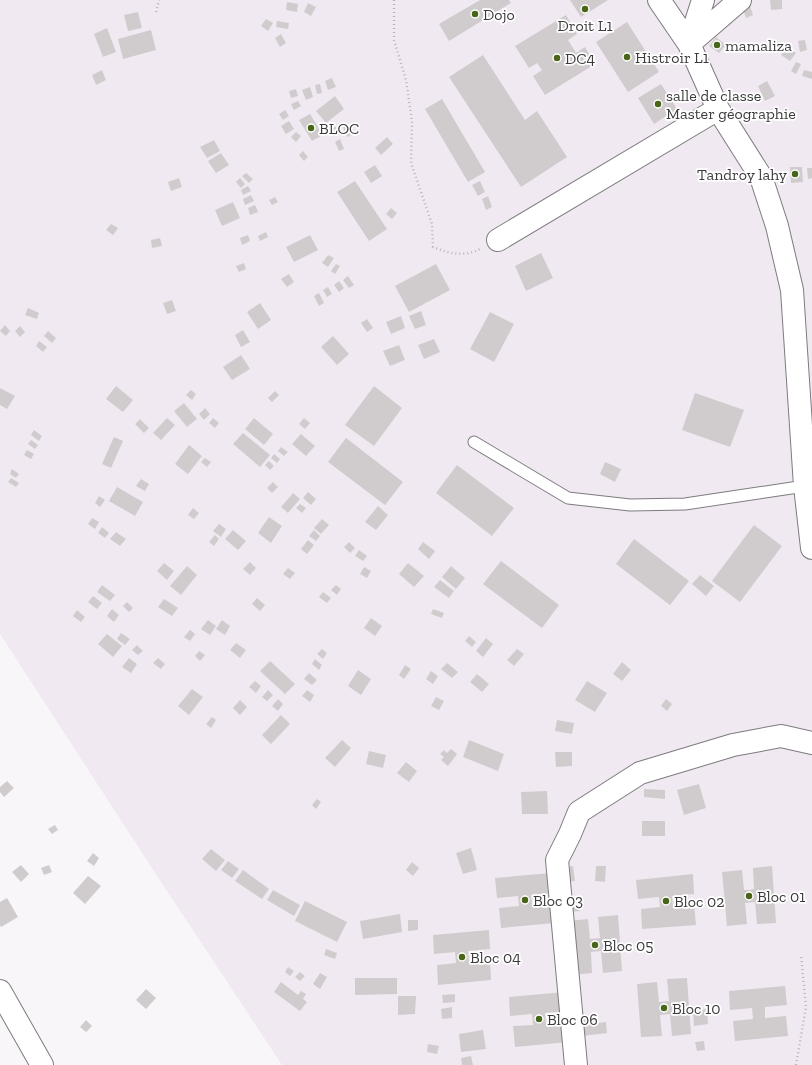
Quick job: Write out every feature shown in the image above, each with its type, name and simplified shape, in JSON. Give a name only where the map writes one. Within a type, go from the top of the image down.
[{"type":"street","points":[[658,0],[689,44],[718,109],[761,177],[778,226],[792,290],[805,486],[812,548]]},
{"type":"street","points":[[689,44],[703,0]]},
{"type":"street","points":[[689,44],[740,0]]},
{"type":"street","points":[[498,240],[718,109]]},
{"type":"street","points":[[576,1065],[557,860],[579,812],[640,773],[733,745],[781,736],[812,743]]},
{"type":"street","points":[[0,991],[42,1065]]},
{"type":"lane","points":[[474,442],[568,498],[630,506],[685,504],[805,486]]},
{"type":"path","points":[[156,12],[159,0]]},
{"type":"path","points":[[394,0],[394,40],[406,80],[412,120],[411,164],[432,224],[433,247],[448,253],[470,254],[498,240]]},
{"type":"path","points":[[796,1065],[806,1007],[801,955]]},
{"type":"shaded area","points":[[0,0],[812,0],[812,1065],[282,1065],[0,634]]},
{"type":"building","name":"Dojo","points":[[480,0],[509,0],[511,3],[449,41],[439,24]]},
{"type":"building","name":"Droit L1","points":[[570,0],[608,0],[581,17]]},
{"type":"building","points":[[770,0],[782,0],[782,9],[771,10]]},
{"type":"building","points":[[287,2],[298,4],[297,12],[286,10]]},
{"type":"building","points":[[308,3],[316,7],[311,16],[304,12]]},
{"type":"building","points":[[749,3],[753,15],[746,18],[742,6]]},
{"type":"building","points":[[138,12],[142,28],[128,31],[124,15]]},
{"type":"building","name":"DC4","points":[[566,15],[577,34],[568,40],[576,53],[585,47],[595,64],[545,95],[533,76],[542,70],[537,63],[529,68],[515,46]]},
{"type":"building","points":[[266,19],[273,23],[268,31],[261,26]]},
{"type":"building","points":[[277,21],[289,23],[288,29],[276,27]]},
{"type":"building","name":"Histroir L1","points":[[627,22],[659,72],[628,92],[596,42]]},
{"type":"building","points":[[107,28],[116,52],[103,57],[94,34]]},
{"type":"building","points":[[151,30],[156,50],[123,59],[118,39]]},
{"type":"building","points":[[281,34],[286,43],[280,47],[275,38]]},
{"type":"building","points":[[716,37],[726,45],[719,53],[709,46]]},
{"type":"building","points":[[805,40],[807,50],[800,52],[798,41]]},
{"type":"building","points":[[787,47],[796,53],[790,61],[781,55]]},
{"type":"building","points":[[483,55],[525,120],[537,111],[567,157],[521,187],[449,77]]},
{"type":"building","points":[[796,62],[801,64],[796,74],[791,71]]},
{"type":"building","points":[[102,70],[106,80],[96,85],[92,75]]},
{"type":"building","points":[[804,70],[812,72],[812,79],[802,76]]},
{"type":"building","points":[[332,78],[336,87],[328,90],[325,81]]},
{"type":"building","points":[[767,81],[775,96],[765,101],[758,86]]},
{"type":"building","points":[[320,84],[322,93],[317,94],[315,85]]},
{"type":"building","name":"salle de classe Master géographie","points":[[661,84],[677,109],[654,124],[638,98]]},
{"type":"building","points":[[310,87],[313,97],[306,100],[302,90]]},
{"type":"building","points":[[296,89],[298,96],[291,98],[289,91]]},
{"type":"building","points":[[335,96],[344,109],[326,123],[316,111]]},
{"type":"building","points":[[442,99],[485,172],[468,182],[425,109]]},
{"type":"building","points":[[298,101],[301,106],[294,110],[291,104]]},
{"type":"building","points":[[285,110],[289,116],[283,120],[279,114]]},
{"type":"building","name":"BLOC","points":[[310,114],[323,135],[312,141],[299,120]]},
{"type":"building","points":[[289,121],[294,129],[286,134],[281,126]]},
{"type":"building","points":[[333,123],[338,131],[332,135],[328,126]]},
{"type":"building","points":[[347,125],[351,135],[347,137],[343,127]]},
{"type":"building","points":[[296,132],[301,136],[296,142],[291,137]]},
{"type":"building","points":[[387,137],[393,144],[381,155],[375,148]]},
{"type":"building","points":[[340,139],[344,149],[339,151],[335,142]]},
{"type":"building","points":[[214,140],[220,151],[207,158],[200,147]]},
{"type":"building","points":[[303,151],[308,157],[304,161],[299,155]]},
{"type":"building","points":[[221,153],[229,165],[216,173],[208,161]]},
{"type":"building","points":[[375,165],[382,176],[371,183],[364,172]]},
{"type":"building","points":[[790,167],[802,167],[803,182],[791,183]]},
{"type":"building","points":[[807,168],[812,168],[812,178],[808,179]]},
{"type":"building","points":[[246,173],[253,179],[249,183],[242,176]]},
{"type":"building","points":[[179,178],[182,187],[171,191],[168,182]]},
{"type":"building","points":[[240,178],[245,184],[241,188],[236,182]]},
{"type":"building","points":[[355,181],[387,229],[369,241],[337,192]]},
{"type":"building","points":[[480,181],[485,192],[478,196],[472,185]]},
{"type":"building","points":[[248,186],[251,191],[243,195],[241,190]]},
{"type":"building","points":[[251,195],[254,201],[245,205],[243,199]]},
{"type":"building","points":[[488,196],[492,207],[486,210],[482,199]]},
{"type":"building","points":[[275,197],[278,202],[272,205],[269,200]]},
{"type":"building","points":[[233,202],[240,218],[222,226],[215,210]]},
{"type":"building","points":[[255,205],[258,212],[250,215],[248,208]]},
{"type":"building","points":[[391,208],[397,213],[392,219],[386,214]]},
{"type":"building","points":[[111,224],[118,228],[113,235],[106,230]]},
{"type":"building","points":[[266,232],[268,237],[260,241],[258,236]]},
{"type":"building","points":[[248,235],[250,241],[242,245],[240,238]]},
{"type":"building","points":[[310,235],[318,250],[294,262],[286,247]]},
{"type":"building","points":[[160,238],[162,246],[152,248],[151,240]]},
{"type":"building","points":[[541,253],[553,278],[526,291],[515,266]]},
{"type":"building","points":[[328,255],[334,258],[328,267],[322,263]]},
{"type":"building","points":[[244,263],[246,269],[239,272],[236,266]]},
{"type":"building","points":[[336,264],[340,266],[335,274],[331,271]]},
{"type":"building","points":[[436,264],[450,290],[409,312],[395,286]]},
{"type":"building","points":[[289,274],[294,282],[287,287],[281,279]]},
{"type":"building","points":[[348,276],[354,285],[349,288],[343,280]]},
{"type":"building","points":[[339,281],[344,288],[339,292],[334,285]]},
{"type":"building","points":[[328,287],[332,294],[327,297],[323,290]]},
{"type":"building","points":[[319,293],[324,303],[319,306],[314,296]]},
{"type":"building","points":[[172,300],[176,311],[167,314],[163,303]]},
{"type":"building","points":[[260,303],[271,320],[258,329],[247,312]]},
{"type":"building","points":[[28,308],[39,313],[37,319],[25,315]]},
{"type":"building","points":[[421,311],[426,325],[415,329],[409,316]]},
{"type":"building","points":[[490,312],[514,324],[494,362],[470,349]]},
{"type":"building","points":[[401,316],[405,328],[391,334],[386,322]]},
{"type":"building","points":[[367,319],[373,328],[367,332],[361,323]]},
{"type":"building","points":[[5,325],[10,331],[6,336],[0,331]]},
{"type":"building","points":[[20,326],[25,332],[20,337],[15,331]]},
{"type":"building","points":[[243,330],[250,342],[241,347],[235,335]]},
{"type":"building","points":[[48,331],[56,338],[52,343],[44,336]]},
{"type":"building","points":[[333,336],[349,354],[337,365],[321,347]]},
{"type":"building","points":[[434,339],[440,352],[424,359],[418,345]]},
{"type":"building","points":[[39,341],[47,347],[43,352],[36,346]]},
{"type":"building","points":[[399,345],[405,360],[390,366],[383,351]]},
{"type":"building","points":[[241,355],[250,369],[232,380],[223,367]]},
{"type":"building","points":[[116,386],[133,400],[123,412],[106,399]]},
{"type":"building","points":[[374,386],[402,408],[374,446],[345,425]]},
{"type":"building","points":[[0,388],[15,396],[7,409],[0,405]]},
{"type":"building","points":[[191,390],[196,394],[192,400],[186,395]]},
{"type":"building","points":[[275,391],[279,395],[272,402],[268,398]]},
{"type":"building","points":[[695,393],[744,410],[730,447],[682,430]]},
{"type":"building","points":[[184,403],[197,419],[187,427],[174,411]]},
{"type":"building","points":[[205,408],[210,414],[204,420],[199,414]]},
{"type":"building","points":[[167,418],[175,425],[161,440],[153,433]]},
{"type":"building","points":[[213,418],[219,423],[215,428],[209,423]]},
{"type":"building","points":[[254,418],[273,434],[264,445],[245,429]]},
{"type":"building","points":[[304,418],[310,423],[305,429],[299,424]]},
{"type":"building","points":[[140,419],[149,428],[144,433],[135,424]]},
{"type":"building","points":[[34,430],[42,436],[39,441],[31,435]]},
{"type":"building","points":[[243,433],[270,455],[260,467],[233,444]]},
{"type":"building","points":[[301,434],[315,446],[306,456],[292,444]]},
{"type":"building","points":[[114,437],[123,441],[111,468],[102,464]]},
{"type":"building","points":[[346,438],[403,482],[385,505],[328,462]]},
{"type":"building","points":[[31,440],[38,445],[35,449],[28,444]]},
{"type":"building","points":[[189,445],[202,456],[188,474],[175,464]]},
{"type":"building","points":[[281,447],[288,452],[284,456],[278,451]]},
{"type":"building","points":[[27,450],[34,454],[31,459],[24,455]]},
{"type":"building","points":[[274,454],[280,459],[277,463],[271,458]]},
{"type":"building","points":[[205,458],[211,462],[207,467],[201,462]]},
{"type":"building","points":[[269,461],[274,466],[270,470],[265,465]]},
{"type":"building","points":[[605,462],[621,469],[615,482],[600,474]]},
{"type":"building","points":[[457,465],[514,508],[492,536],[436,493]]},
{"type":"building","points":[[12,469],[19,474],[16,478],[10,474]]},
{"type":"building","points":[[11,478],[19,483],[16,487],[8,482]]},
{"type":"building","points":[[141,479],[149,484],[145,491],[136,486]]},
{"type":"building","points":[[273,482],[278,487],[272,493],[267,488]]},
{"type":"building","points":[[117,487],[143,502],[135,516],[109,501]]},
{"type":"building","points":[[308,492],[316,499],[311,505],[303,498]]},
{"type":"building","points":[[293,493],[300,499],[288,513],[281,507]]},
{"type":"building","points":[[99,496],[105,500],[100,507],[95,503]]},
{"type":"building","points":[[300,504],[306,508],[302,513],[296,508]]},
{"type":"building","points":[[378,506],[388,515],[376,530],[365,522]]},
{"type":"building","points":[[193,508],[199,513],[194,519],[188,515]]},
{"type":"building","points":[[269,517],[282,526],[271,543],[258,533]]},
{"type":"building","points":[[92,518],[99,522],[95,529],[88,524]]},
{"type":"building","points":[[322,519],[329,525],[321,534],[314,528]]},
{"type":"building","points":[[219,524],[226,529],[221,537],[213,531]]},
{"type":"building","points":[[754,525],[782,546],[740,602],[712,581]]},
{"type":"building","points":[[102,527],[109,533],[105,538],[98,533]]},
{"type":"building","points":[[233,530],[246,541],[238,550],[225,539]]},
{"type":"building","points":[[314,530],[320,536],[316,541],[309,536]]},
{"type":"building","points":[[116,532],[126,539],[120,546],[110,539]]},
{"type":"building","points":[[215,535],[219,539],[214,546],[209,542]]},
{"type":"building","points":[[634,539],[689,581],[670,605],[616,564]]},
{"type":"building","points":[[308,540],[314,545],[307,554],[301,549]]},
{"type":"building","points":[[349,542],[355,548],[350,553],[344,547]]},
{"type":"building","points":[[423,542],[435,551],[429,559],[418,549]]},
{"type":"building","points":[[359,550],[367,556],[363,561],[355,556]]},
{"type":"building","points":[[501,561],[559,605],[542,628],[483,584]]},
{"type":"building","points":[[250,562],[256,568],[250,575],[243,569]]},
{"type":"building","points":[[164,563],[174,571],[167,580],[157,571]]},
{"type":"building","points":[[408,563],[424,576],[414,587],[399,574]]},
{"type":"building","points":[[187,566],[197,575],[181,595],[170,586]]},
{"type":"building","points":[[451,566],[465,578],[456,589],[442,577]]},
{"type":"building","points":[[364,567],[371,571],[367,578],[360,574]]},
{"type":"building","points":[[288,568],[295,573],[290,579],[283,574]]},
{"type":"building","points":[[700,575],[714,586],[706,596],[692,584]]},
{"type":"building","points":[[440,580],[454,591],[449,598],[434,587]]},
{"type":"building","points":[[102,585],[115,595],[110,601],[97,592]]},
{"type":"building","points":[[336,585],[341,589],[337,595],[331,590]]},
{"type":"building","points":[[323,592],[331,598],[327,603],[319,597]]},
{"type":"building","points":[[93,596],[102,603],[97,609],[88,602]]},
{"type":"building","points":[[257,598],[265,605],[260,611],[252,604]]},
{"type":"building","points":[[164,599],[178,608],[172,616],[158,607]]},
{"type":"building","points":[[127,602],[133,608],[129,612],[123,606]]},
{"type":"building","points":[[112,609],[119,615],[114,622],[107,616]]},
{"type":"building","points":[[433,609],[444,613],[442,618],[431,614]]},
{"type":"building","points":[[77,610],[85,617],[81,622],[73,616]]},
{"type":"building","points":[[371,618],[382,626],[375,636],[364,628]]},
{"type":"building","points":[[208,620],[216,626],[210,635],[201,629]]},
{"type":"building","points":[[222,620],[230,626],[225,635],[216,629]]},
{"type":"building","points":[[190,630],[195,634],[190,641],[184,637]]},
{"type":"building","points":[[121,633],[130,639],[125,645],[117,639]]},
{"type":"building","points":[[107,634],[122,646],[113,657],[98,644]]},
{"type":"building","points":[[469,636],[476,642],[472,647],[465,641]]},
{"type":"building","points":[[486,638],[493,644],[483,657],[476,651]]},
{"type":"building","points":[[236,643],[246,650],[240,658],[230,650]]},
{"type":"building","points":[[137,645],[143,651],[138,655],[132,650]]},
{"type":"building","points":[[322,649],[327,653],[323,659],[317,654]]},
{"type":"building","points":[[517,649],[524,654],[514,666],[507,660]]},
{"type":"building","points":[[199,651],[205,655],[200,661],[195,656]]},
{"type":"building","points":[[129,658],[137,664],[131,673],[122,667]]},
{"type":"building","points":[[158,658],[165,664],[161,669],[153,663]]},
{"type":"building","points":[[315,659],[322,665],[319,670],[312,664]]},
{"type":"building","points":[[270,661],[295,684],[285,694],[260,671]]},
{"type":"building","points":[[622,662],[631,670],[622,681],[613,674]]},
{"type":"building","points":[[447,663],[458,672],[452,678],[441,669]]},
{"type":"building","points":[[405,665],[411,669],[404,679],[399,675]]},
{"type":"building","points":[[358,670],[371,679],[361,695],[348,686]]},
{"type":"building","points":[[431,671],[438,676],[433,684],[426,679]]},
{"type":"building","points":[[309,673],[317,680],[312,685],[304,679]]},
{"type":"building","points":[[477,674],[489,684],[482,692],[470,682]]},
{"type":"building","points":[[255,681],[261,686],[256,693],[249,687]]},
{"type":"building","points":[[587,681],[607,693],[595,712],[575,700]]},
{"type":"building","points":[[192,689],[203,697],[189,715],[178,706]]},
{"type":"building","points":[[268,690],[273,695],[267,701],[262,697]]},
{"type":"building","points":[[307,690],[314,695],[310,702],[302,696]]},
{"type":"building","points":[[436,697],[444,701],[439,710],[431,706]]},
{"type":"building","points":[[278,699],[283,704],[278,711],[272,706]]},
{"type":"building","points":[[666,699],[672,704],[667,711],[661,706]]},
{"type":"building","points":[[240,700],[247,707],[240,715],[233,708]]},
{"type":"building","points":[[281,715],[290,724],[271,744],[262,735]]},
{"type":"building","points":[[212,717],[216,720],[211,728],[206,724]]},
{"type":"building","points":[[557,720],[574,723],[572,734],[555,731]]},
{"type":"building","points":[[342,740],[351,748],[335,767],[325,758]]},
{"type":"building","points":[[469,740],[504,754],[498,771],[463,757]]},
{"type":"building","points":[[451,749],[457,754],[448,766],[441,760],[444,757],[440,754],[444,750],[447,753]]},
{"type":"building","points":[[369,751],[386,755],[383,768],[366,764]]},
{"type":"building","points":[[555,752],[572,752],[572,766],[556,767]]},
{"type":"building","points":[[406,762],[417,771],[409,782],[397,773]]},
{"type":"building","points":[[7,781],[14,788],[4,797],[0,792],[0,787]]},
{"type":"building","points":[[699,784],[706,808],[684,815],[677,790]]},
{"type":"building","points":[[644,789],[665,790],[665,799],[644,797]]},
{"type":"building","points":[[547,791],[548,814],[522,814],[521,792]]},
{"type":"building","points":[[317,799],[321,802],[316,809],[312,805]]},
{"type":"building","points":[[642,821],[665,821],[665,836],[642,836]]},
{"type":"building","points":[[55,825],[58,830],[52,834],[48,829]]},
{"type":"building","points":[[471,848],[477,870],[463,874],[456,853]]},
{"type":"building","points":[[211,849],[225,860],[216,871],[202,859]]},
{"type":"building","points":[[93,853],[99,858],[94,866],[87,861]]},
{"type":"building","points":[[228,861],[239,869],[232,878],[221,870]]},
{"type":"building","points":[[412,862],[419,868],[413,876],[406,870]]},
{"type":"building","points":[[21,865],[29,874],[21,882],[12,872]]},
{"type":"building","points":[[49,865],[52,872],[44,875],[41,868]]},
{"type":"building","points":[[573,866],[575,881],[564,882],[562,868]]},
{"type":"building","points":[[596,866],[606,866],[605,882],[595,881]]},
{"type":"building","name":"Bloc 01","points":[[772,866],[776,923],[757,924],[755,902],[745,903],[747,924],[727,926],[722,872],[742,870],[744,890],[749,890],[754,889],[753,868]]},
{"type":"building","points":[[243,870],[269,889],[262,899],[235,881]]},
{"type":"building","name":"Bloc 03","points":[[551,873],[553,893],[531,895],[532,905],[553,903],[554,923],[501,928],[499,908],[519,906],[518,896],[497,898],[495,878]]},
{"type":"building","name":"Bloc 02","points":[[693,874],[694,894],[672,896],[673,906],[694,904],[696,925],[642,929],[641,909],[660,907],[659,897],[638,899],[636,880]]},
{"type":"building","points":[[88,876],[101,886],[85,904],[73,893]]},
{"type":"building","points":[[273,890],[300,905],[294,916],[267,900]]},
{"type":"building","points":[[7,898],[18,917],[1,927],[0,902]]},
{"type":"building","points":[[579,900],[580,911],[568,912],[567,902]]},
{"type":"building","points":[[305,901],[347,922],[337,942],[295,921]]},
{"type":"building","points":[[400,914],[402,932],[363,939],[360,921]]},
{"type":"building","name":"Bloc 05","points":[[618,915],[622,971],[603,973],[601,951],[591,952],[592,973],[572,975],[568,921],[588,919],[590,939],[600,938],[598,917]]},
{"type":"building","points":[[408,920],[418,920],[418,930],[408,931]]},
{"type":"building","name":"Bloc 04","points":[[489,930],[490,949],[468,951],[469,962],[490,960],[491,980],[438,985],[437,965],[456,963],[455,952],[434,954],[433,935]]},
{"type":"building","points":[[326,949],[337,953],[335,959],[324,955]]},
{"type":"building","points":[[288,967],[294,971],[290,976],[285,972]]},
{"type":"building","points":[[300,972],[305,976],[300,981],[295,977]]},
{"type":"building","points":[[320,973],[327,977],[320,989],[313,984]]},
{"type":"building","points":[[355,978],[397,978],[397,994],[355,995]]},
{"type":"building","name":"Bloc 10","points":[[687,978],[691,1034],[672,1036],[670,1014],[660,1015],[662,1036],[641,1037],[637,984],[657,982],[659,1002],[669,1001],[667,979]]},
{"type":"building","points":[[281,982],[298,995],[301,991],[306,994],[303,999],[307,1002],[300,1011],[274,992]]},
{"type":"building","points":[[785,986],[787,1005],[765,1007],[765,1018],[786,1016],[788,1036],[735,1041],[733,1021],[753,1019],[752,1008],[730,1010],[729,991]]},
{"type":"building","points":[[146,989],[156,998],[146,1009],[136,1000]]},
{"type":"building","name":"Bloc 06","points":[[565,992],[567,1011],[545,1013],[546,1024],[566,1022],[568,1042],[515,1047],[513,1026],[533,1025],[532,1014],[510,1016],[509,997]]},
{"type":"building","points":[[455,994],[455,1002],[443,1003],[442,995]]},
{"type":"building","points":[[398,996],[416,996],[415,1014],[398,1015]]},
{"type":"building","points":[[452,1007],[452,1018],[442,1019],[441,1009]]},
{"type":"building","points":[[707,1009],[708,1024],[694,1026],[693,1011]]},
{"type":"building","points":[[590,1018],[591,1024],[606,1022],[607,1033],[583,1036],[581,1020]]},
{"type":"building","points":[[86,1020],[92,1026],[86,1032],[80,1027]]},
{"type":"building","points":[[483,1030],[486,1049],[461,1052],[459,1034]]},
{"type":"building","points":[[704,1041],[705,1050],[697,1051],[695,1042]]},
{"type":"building","points":[[428,1044],[439,1046],[437,1054],[427,1052]]},
{"type":"building","points":[[471,1056],[473,1065],[462,1065],[461,1058]]},
{"type":"place","name":"Droit L1","points":[[585,9]]},
{"type":"place","name":"Dojo","points":[[475,14]]},
{"type":"place","name":"mamaliza","points":[[717,45]]},
{"type":"place","name":"Histroir L1","points":[[627,57]]},
{"type":"place","name":"DC4","points":[[557,58]]},
{"type":"place","name":"salle de classe Master géographie","points":[[658,104]]},
{"type":"place","name":"BLOC","points":[[311,128]]},
{"type":"place","name":"Tandroy lahy","points":[[795,174]]},
{"type":"place","name":"Bloc 01","points":[[749,896]]},
{"type":"place","name":"Bloc 03","points":[[525,900]]},
{"type":"place","name":"Bloc 02","points":[[666,901]]},
{"type":"place","name":"Bloc 05","points":[[595,945]]},
{"type":"place","name":"Bloc 04","points":[[462,957]]},
{"type":"place","name":"Bloc 10","points":[[664,1008]]},
{"type":"place","name":"Bloc 06","points":[[539,1019]]}]
